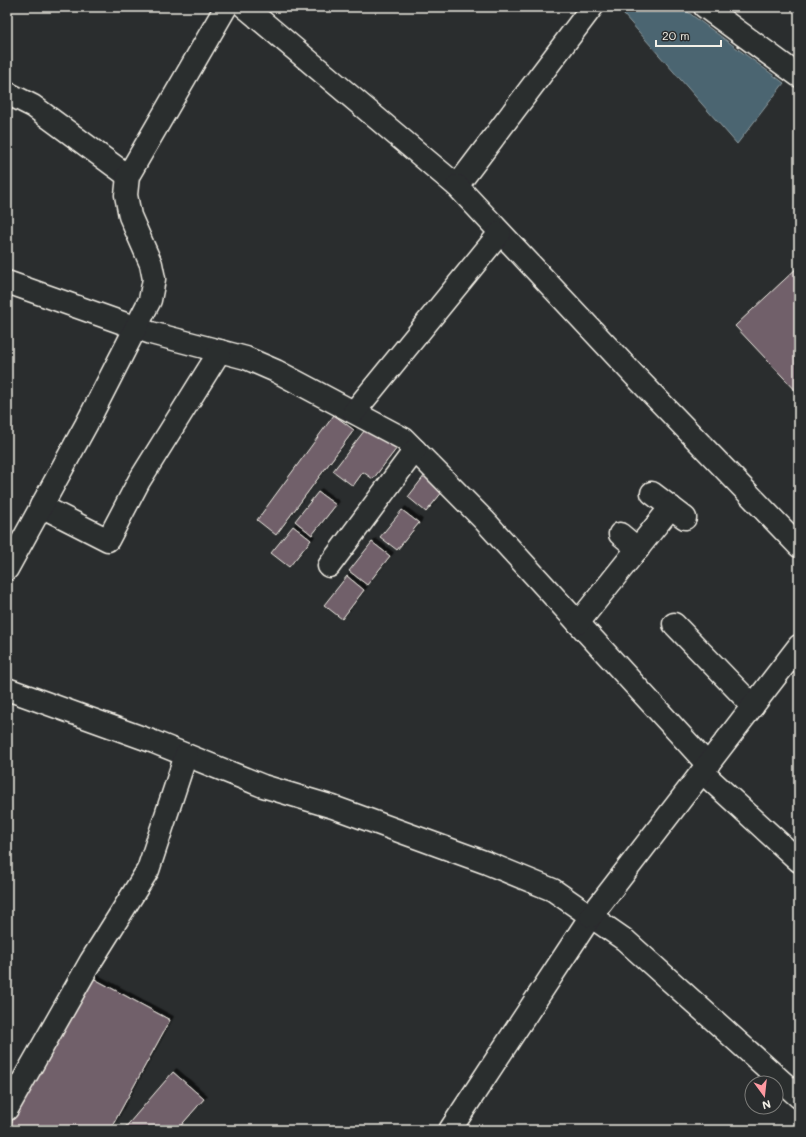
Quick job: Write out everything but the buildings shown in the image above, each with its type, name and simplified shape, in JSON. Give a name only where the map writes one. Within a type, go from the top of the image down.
[{"type":"street","points":[[245,7],[457,186],[635,376],[799,546]]},
{"type":"street","points":[[457,186],[592,7]]},
{"type":"street","points":[[705,7],[799,76]]},
{"type":"street","points":[[7,569],[137,328],[150,300],[154,279],[151,264],[130,216],[126,195],[128,176],[222,9]]},
{"type":"street","points":[[7,93],[33,106],[128,176]]},
{"type":"street","points":[[354,412],[500,233]]},
{"type":"street","points":[[7,282],[137,328],[246,358],[276,371],[404,439],[484,520],[578,623],[705,768],[799,862]]},
{"type":"street","points":[[41,506],[108,540],[139,481],[220,351]]},
{"type":"street","points":[[329,566],[416,450]]},
{"type":"street","points":[[578,623],[638,549],[678,513],[652,493]]},
{"type":"street","points":[[620,534],[638,549]]},
{"type":"street","points":[[674,624],[753,706]]},
{"type":"street","points":[[450,1130],[591,916],[799,646]]},
{"type":"street","points":[[7,689],[186,755],[263,786],[333,807],[495,866],[554,890],[625,940],[799,1098]]},
{"type":"street","points":[[7,1109],[91,961],[148,870],[186,755]]},
{"type":"water","points":[[617,7],[681,7],[784,83],[737,144]]}]
